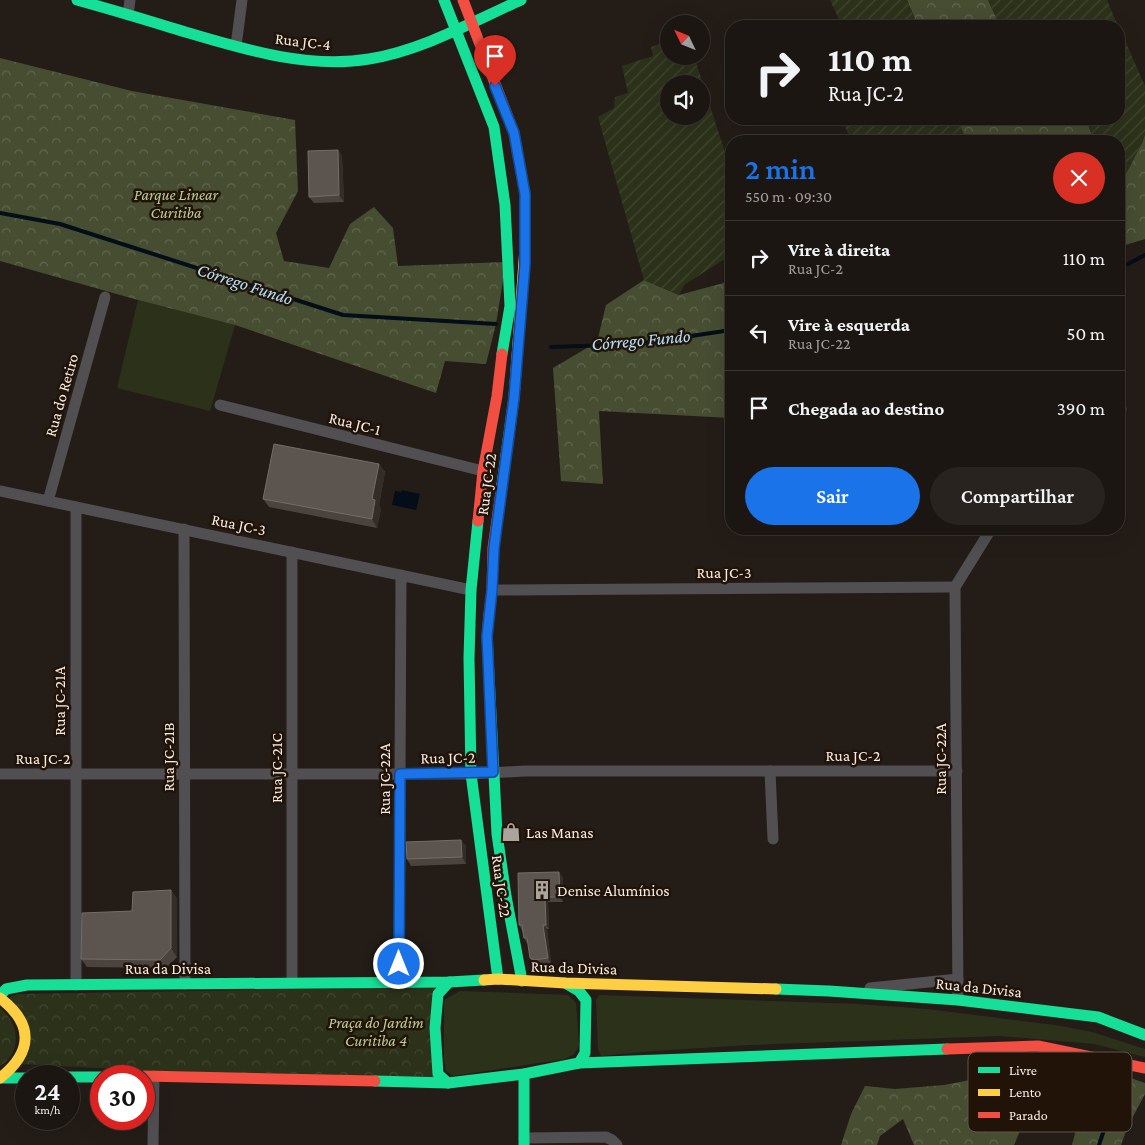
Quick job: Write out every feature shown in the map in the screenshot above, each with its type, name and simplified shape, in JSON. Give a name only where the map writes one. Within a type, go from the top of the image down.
[{"type":"main road","name":"Rua JC-4","points":[[77,0],[120,15],[236,46],[286,57],[335,61],[368,59],[406,49],[456,31],[471,22],[521,0]]},
{"type":"main road","name":"Rua JC-22","points":[[444,0],[494,127],[505,205],[510,306],[497,396],[483,472],[471,590],[469,658],[471,774],[498,979]]},
{"type":"main road","name":"Rua JC-22","points":[[462,0],[514,133],[525,194],[525,264],[514,398],[494,548],[487,636],[497,834],[506,896],[522,981]]},
{"type":"main road","points":[[497,396],[514,398]]},
{"type":"main road","name":"Rua da Divisa","points":[[0,997],[6,989],[27,985],[399,983],[498,979],[565,983],[829,991],[958,1000],[1098,1017],[1145,1035]]},
{"type":"main road","points":[[448,1083],[438,1074],[435,1028],[438,994],[449,982]]},
{"type":"main road","points":[[565,983],[579,991],[586,1000],[585,1053],[579,1063]]},
{"type":"main road","points":[[0,997],[12,1005],[21,1016],[26,1030],[26,1044],[21,1058],[12,1070],[0,1078]]},
{"type":"main road","points":[[155,1076],[448,1083],[524,1074],[579,1063],[1038,1046],[1067,1052]]},
{"type":"main road","points":[[1132,1065],[1145,1068]]},
{"type":"main road","points":[[524,1074],[524,1141]]},
{"type":"main road","points":[[0,1078],[15,1078]]},
{"type":"street","points":[[120,15],[130,0]]},
{"type":"street","points":[[236,46],[242,0]]},
{"type":"street","name":"Rua do Retiro","points":[[48,501],[106,297]]},
{"type":"street","name":"Rua JC-1","points":[[220,405],[483,472]]},
{"type":"street","name":"Rua JC-3","points":[[0,491],[471,590]]},
{"type":"street","name":"Rua JC-21A","points":[[76,507],[76,985]]},
{"type":"street","name":"Rua JC-21B","points":[[184,530],[185,984]]},
{"type":"street","points":[[956,587],[987,535]]},
{"type":"street","name":"Rua JC-21C","points":[[292,552],[292,984]]},
{"type":"street","name":"Rua JC-22A","points":[[399,983],[401,575]]},
{"type":"street","name":"Rua JC-3","points":[[492,590],[956,587]]},
{"type":"street","name":"Rua JC-22A","points":[[956,587],[958,1000]]},
{"type":"street","points":[[770,771],[772,839]]},
{"type":"street","name":"Rua JC-2","points":[[0,774],[957,771]]},
{"type":"street","points":[[829,991],[958,979]]},
{"type":"street","points":[[152,1130],[153,1145]]},
{"type":"street","points":[[524,1141],[606,1138],[614,1143]]},
{"type":"green space","points":[[830,0],[907,0],[915,20],[839,20]]},
{"type":"green space","points":[[907,0],[988,0],[997,20],[915,20]]},
{"type":"green space","points":[[988,0],[1107,0],[1115,20],[997,20]]},
{"type":"green space","points":[[1125,41],[1145,86],[1145,134],[1125,175],[1125,135],[1092,135],[1088,125],[1125,125]]},
{"type":"green space","points":[[660,44],[660,65],[697,65],[700,75],[660,75],[660,125],[710,125],[710,106],[725,152],[725,259],[684,285],[679,295],[644,280],[598,117],[614,108],[615,97],[628,93],[622,66],[653,56],[651,47]]},
{"type":"green space","name":"Parque Linear Curitiba","points":[[0,58],[132,91],[295,120],[298,191],[276,233],[284,261],[329,268],[350,224],[374,207],[393,228],[398,266],[506,262],[496,324],[486,364],[445,361],[436,393],[235,325],[0,261]]},
{"type":"green space","points":[[844,125],[960,125],[964,135],[849,135]]},
{"type":"green space","points":[[960,125],[1088,125],[1092,135],[964,135]]},
{"type":"green space","points":[[1145,134],[1145,239],[1125,245],[1125,175]]},
{"type":"green space","points":[[644,280],[679,295],[725,283],[725,418],[599,411],[603,484],[561,481],[553,368],[597,342],[606,305]]},
{"type":"green space","points":[[138,300],[235,325],[210,411],[117,388]]},
{"type":"green space","name":"Praça do Jardim Curitiba 4","points":[[439,987],[436,1077],[157,1071],[155,1071],[155,1065],[90,1065],[90,1068],[80,1067],[80,1065],[20,1064],[25,1056],[10,997],[18,994]]},
{"type":"green space","points":[[460,991],[568,995],[576,1003],[579,1046],[574,1054],[565,1059],[453,1076],[446,1071],[444,1061],[444,1000]]},
{"type":"green space","points":[[599,995],[857,1004],[927,1009],[1055,1025],[1092,1032],[1145,1049],[1145,1057],[1132,1054],[1132,1052],[1094,1044],[1000,1036],[749,1045],[601,1056],[598,1049],[596,1000]]},
{"type":"green space","points":[[0,1008],[11,1021],[16,1037],[12,1053],[0,1066]]},
{"type":"green space","points":[[1132,1078],[1145,1083],[1145,1094],[1132,1118]]},
{"type":"green space","points":[[968,1080],[968,1132],[1020,1132],[1014,1145],[914,1145],[903,1119],[880,1136],[877,1145],[841,1145],[851,1114],[865,1086],[895,1089],[944,1085]]},
{"type":"green space","points":[[1075,1132],[1126,1132],[1121,1145],[1072,1145]]},
{"type":"shaded area","points":[[402,490],[420,494],[416,510],[392,505],[395,491],[401,492]]},
{"type":"building","points":[[338,150],[339,195],[309,197],[308,151]]},
{"type":"building","points":[[274,444],[379,464],[372,499],[375,500],[372,519],[263,499]]},
{"type":"building","points":[[461,840],[462,857],[407,859],[406,842]]},
{"type":"building","points":[[559,872],[560,897],[545,897],[546,925],[543,925],[548,958],[534,960],[530,958],[527,938],[524,938],[522,925],[519,925],[518,873]]},
{"type":"building","points":[[171,890],[171,948],[160,960],[81,959],[82,913],[132,911],[133,892]]},
{"type":"waterway","name":"Córrego Fundo","points":[[0,213],[60,224],[343,315],[496,324]]},
{"type":"waterway","name":"Córrego Fundo","points":[[1125,265],[1145,255]]},
{"type":"waterway","name":"Córrego Fundo","points":[[551,347],[638,344],[725,331]]},
{"type":"waterway","points":[[1099,1145],[1103,1132]]},
{"type":"traffic: fast","points":[[77,0],[244,49],[294,59],[344,62],[369,59],[409,49],[521,0]]},
{"type":"traffic: fast","points":[[444,0],[494,127],[505,205],[510,306],[502,354]]},
{"type":"traffic: fast","points":[[478,521],[471,590],[469,658],[471,774],[498,979]]},
{"type":"traffic: fast","points":[[489,615],[487,636],[497,834],[506,896],[522,981]]},
{"type":"traffic: fast","points":[[0,996],[6,989],[27,985],[449,982],[484,980]]},
{"type":"traffic: fast","points":[[448,1083],[438,1074],[435,1028],[438,994],[449,982]]},
{"type":"traffic: fast","points":[[565,983],[579,991],[586,1000],[585,1053],[579,1063]]},
{"type":"traffic: fast","points":[[776,989],[958,1000],[1098,1017],[1145,1035]]},
{"type":"traffic: fast","points":[[375,1081],[448,1083],[524,1074],[579,1063],[947,1049]]},
{"type":"traffic: fast","points":[[524,1074],[524,1145]]},
{"type":"traffic: fast","points":[[80,1077],[90,1077]]},
{"type":"traffic: fast","points":[[0,1078],[15,1078]]},
{"type":"traffic: slow","points":[[502,485],[514,398],[525,248]]},
{"type":"traffic: slow","points":[[484,980],[776,989]]},
{"type":"traffic: slow","points":[[0,998],[19,1018],[24,1028],[25,1038],[19,1058],[0,1078]]},
{"type":"traffic: jam","points":[[463,0],[514,133],[525,194],[525,248]]},
{"type":"traffic: jam","points":[[478,521],[483,471],[497,396],[502,354]]},
{"type":"traffic: jam","points":[[489,615],[492,590],[493,548],[502,485]]},
{"type":"traffic: jam","points":[[947,1049],[1038,1046],[1067,1052]]},
{"type":"traffic: jam","points":[[1132,1065],[1145,1068]]},
{"type":"traffic: jam","points":[[155,1076],[375,1081]]},
{"type":"place","name":"Las Manas","points":[[511,832]]},
{"type":"place","name":"Denise Alumínios","points":[[542,890]]},
{"type":"route","points":[[399,964],[400,774],[471,774],[493,772],[487,636],[494,548],[514,398],[518,329],[525,264],[525,194],[514,133],[495,86]]}]
